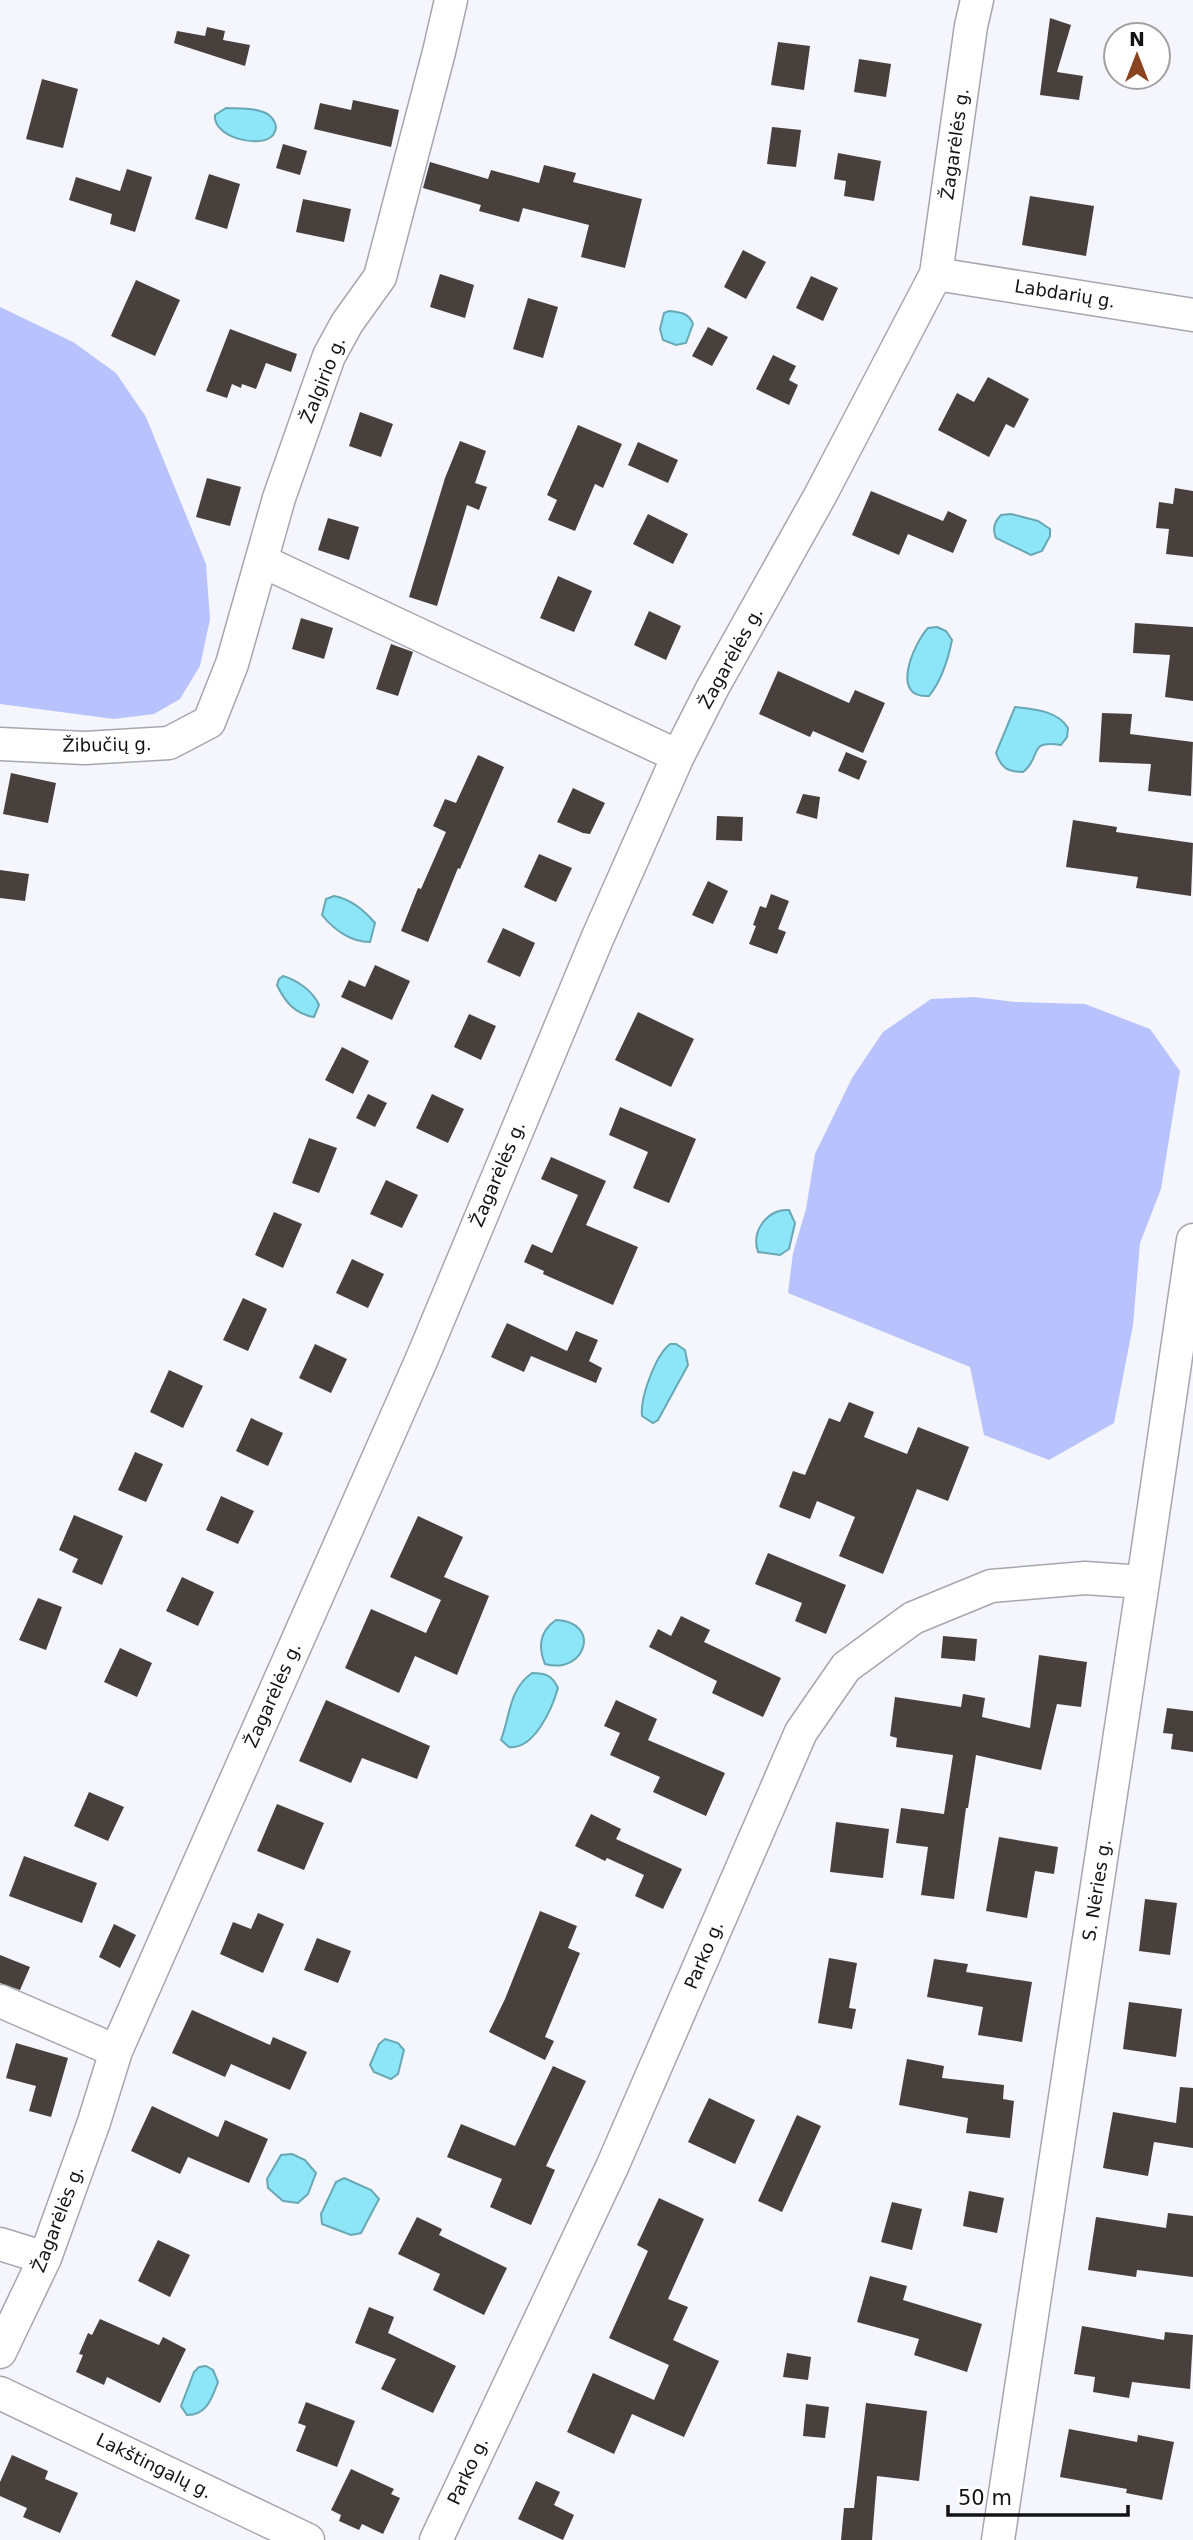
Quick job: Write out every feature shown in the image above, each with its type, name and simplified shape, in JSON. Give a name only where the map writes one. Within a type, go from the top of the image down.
[{"type":"street","name":"Žalgirio g.","points":[[209,722],[232,664],[279,498],[329,356],[347,323],[380,277],[451,0]]},
{"type":"street","name":"Žagarėlės g.","points":[[0,2352],[45,2258],[94,2122],[116,2051],[415,1373],[597,939],[678,756],[713,687],[821,494],[936,274],[977,0]]},
{"type":"street","name":"Labdarių g.","points":[[936,274],[1193,315]]},
{"type":"street","points":[[262,561],[678,756]]},
{"type":"street","name":"Žibučių g.","points":[[0,744],[85,748],[169,743],[209,722]]},
{"type":"street","name":"S. Nėries g.","points":[[998,2540],[1193,1240]]},
{"type":"street","name":"Parko g.","points":[[436,2540],[612,2167],[801,1732],[846,1667],[913,1618],[991,1586],[1085,1578],[1143,1582]]},
{"type":"street","points":[[0,2001],[116,2051]]},
{"type":"street","points":[[0,2244],[45,2258]]},
{"type":"street","name":"Lakštingalų g.","points":[[0,2393],[308,2540]]},
{"type":"shaded area","points":[[226,108],[267,114],[275,123],[275,133],[264,140],[256,141],[228,135],[216,123],[215,115]]},
{"type":"shaded area","points":[[0,307],[73,342],[116,373],[146,417],[206,564],[210,619],[200,666],[180,699],[154,714],[114,719],[0,704]]},
{"type":"shaded area","points":[[669,311],[684,314],[691,320],[693,324],[686,343],[676,345],[663,340],[660,329],[664,313]]},
{"type":"shaded area","points":[[1011,514],[1038,521],[1050,529],[1050,536],[1042,551],[1031,555],[996,538],[994,529],[997,520],[1001,515]]},
{"type":"shaded area","points":[[937,627],[946,631],[952,640],[948,655],[929,696],[917,695],[910,689],[908,669],[922,635],[928,628]]},
{"type":"shaded area","points":[[1015,707],[1052,714],[1068,728],[1067,737],[1061,745],[1039,747],[1029,767],[1023,772],[1006,768],[996,753]]},
{"type":"shaded area","points":[[334,896],[357,906],[375,923],[370,942],[343,934],[322,915],[326,899]]},
{"type":"shaded area","points":[[283,976],[299,983],[313,995],[319,1005],[314,1017],[296,1010],[283,997],[277,985]]},
{"type":"shaded area","points":[[974,997],[1015,1002],[1085,1004],[1150,1029],[1180,1071],[1161,1189],[1140,1243],[1133,1325],[1114,1423],[1049,1460],[984,1435],[970,1367],[788,1293],[793,1253],[806,1209],[815,1154],[852,1078],[883,1032],[931,999]]},
{"type":"shaded area","points":[[789,1210],[795,1223],[789,1249],[780,1255],[758,1252],[757,1236],[763,1223],[774,1213]]},
{"type":"shaded area","points":[[670,1344],[676,1344],[685,1350],[688,1365],[658,1420],[653,1423],[642,1416],[643,1399],[654,1367]]},
{"type":"shaded area","points":[[556,1620],[570,1623],[579,1629],[584,1638],[583,1647],[579,1655],[570,1662],[559,1665],[545,1664],[542,1640],[547,1629]]},
{"type":"shaded area","points":[[532,1673],[548,1676],[558,1688],[546,1717],[534,1735],[518,1746],[509,1747],[501,1740],[511,1704],[524,1679]]},
{"type":"shaded area","points":[[385,2039],[398,2043],[404,2050],[398,2074],[391,2079],[374,2072],[370,2065],[379,2044]]},
{"type":"shaded area","points":[[292,2154],[305,2160],[316,2173],[308,2194],[298,2203],[283,2201],[268,2188],[267,2179],[281,2155]]},
{"type":"shaded area","points":[[344,2178],[371,2190],[379,2199],[361,2233],[351,2235],[322,2224],[321,2214],[336,2182]]},
{"type":"shaded area","points":[[206,2366],[213,2370],[218,2382],[216,2388],[204,2409],[187,2415],[181,2406],[194,2372],[199,2367]]},
{"type":"building","points":[[1050,18],[1071,25],[1057,72],[1083,76],[1079,100],[1040,95]]},
{"type":"building","points":[[207,27],[225,31],[223,40],[250,45],[245,66],[174,43],[177,31],[205,36]]},
{"type":"building","points":[[778,42],[810,46],[804,90],[771,85]]},
{"type":"building","points":[[859,59],[891,64],[886,97],[854,92]]},
{"type":"building","points":[[42,79],[78,89],[63,148],[26,139]]},
{"type":"building","points":[[353,100],[399,110],[391,147],[314,129],[320,103],[351,110]]},
{"type":"building","points":[[772,127],[801,130],[796,167],[767,164]]},
{"type":"building","points":[[283,144],[307,151],[300,175],[276,168]]},
{"type":"building","points":[[838,153],[881,161],[874,201],[844,196],[846,181],[834,179]]},
{"type":"building","points":[[430,162],[488,179],[491,170],[539,183],[544,165],[576,173],[573,182],[642,199],[625,268],[581,257],[589,225],[523,208],[519,222],[479,211],[481,205],[423,188]]},
{"type":"building","points":[[127,169],[152,177],[135,232],[110,224],[112,214],[69,200],[76,177],[120,191]]},
{"type":"building","points":[[209,174],[240,184],[227,229],[195,219]]},
{"type":"building","points":[[1030,196],[1094,206],[1086,256],[1022,245]]},
{"type":"building","points":[[303,199],[351,209],[344,242],[296,232]]},
{"type":"building","points":[[743,250],[766,262],[746,299],[724,287]]},
{"type":"building","points":[[440,274],[474,285],[465,318],[430,307]]},
{"type":"building","points":[[811,276],[838,288],[823,321],[796,308]]},
{"type":"building","points":[[136,280],[180,300],[155,356],[111,336]]},
{"type":"building","points":[[528,298],[558,307],[543,358],[513,349]]},
{"type":"building","points":[[708,327],[728,337],[712,366],[692,356]]},
{"type":"building","points":[[230,329],[297,354],[291,372],[266,363],[256,389],[232,384],[227,398],[206,391]]},
{"type":"building","points":[[773,355],[796,366],[789,380],[798,385],[789,405],[756,389]]},
{"type":"building","points":[[988,377],[1029,399],[1014,428],[1006,424],[989,457],[938,430],[957,393],[974,402]]},
{"type":"building","points":[[360,412],[393,424],[381,457],[349,446]]},
{"type":"building","points":[[578,425],[622,444],[603,488],[595,484],[575,531],[548,520],[557,500],[547,495]]},
{"type":"building","points":[[460,441],[486,451],[475,483],[487,487],[479,510],[467,505],[437,606],[409,597],[445,478]]},
{"type":"building","points":[[638,442],[678,460],[668,483],[628,465]]},
{"type":"building","points":[[207,478],[241,487],[230,526],[196,517]]},
{"type":"building","points":[[1175,488],[1193,491],[1193,557],[1166,554],[1169,529],[1156,528],[1159,502],[1173,504]]},
{"type":"building","points":[[871,491],[943,521],[948,511],[967,520],[953,553],[908,534],[899,555],[852,535]]},
{"type":"building","points":[[648,514],[688,534],[673,564],[633,544]]},
{"type":"building","points":[[328,518],[359,527],[349,560],[318,550]]},
{"type":"building","points":[[558,576],[592,591],[574,632],[540,618]]},
{"type":"building","points":[[649,611],[681,626],[666,660],[634,645]]},
{"type":"building","points":[[301,618],[333,628],[324,659],[292,649]]},
{"type":"building","points":[[1135,623],[1193,627],[1193,701],[1165,697],[1170,655],[1133,653]]},
{"type":"building","points":[[391,644],[413,652],[398,696],[376,689]]},
{"type":"building","points":[[778,671],[849,703],[855,690],[885,703],[863,753],[813,731],[810,737],[759,714]]},
{"type":"building","points":[[1102,713],[1132,714],[1130,734],[1193,742],[1191,796],[1148,791],[1151,764],[1099,762]]},
{"type":"building","points":[[846,752],[867,761],[859,780],[838,771]]},
{"type":"building","points":[[478,755],[504,767],[428,942],[401,931],[418,888],[421,889],[446,832],[433,826],[445,799],[456,803]]},
{"type":"building","points":[[11,773],[56,783],[48,823],[3,814]]},
{"type":"building","points":[[573,788],[605,803],[590,834],[557,822]]},
{"type":"building","points":[[803,794],[820,797],[817,819],[796,813]]},
{"type":"building","points":[[717,816],[743,817],[742,841],[716,840]]},
{"type":"building","points":[[1073,820],[1117,827],[1116,832],[1193,843],[1191,896],[1136,888],[1138,877],[1066,867]]},
{"type":"building","points":[[539,854],[572,868],[556,902],[524,887]]},
{"type":"building","points":[[0,870],[29,874],[25,901],[0,898]]},
{"type":"building","points":[[708,881],[728,891],[713,924],[692,915]]},
{"type":"building","points":[[771,894],[789,901],[778,929],[786,932],[777,954],[749,944],[760,906],[766,908]]},
{"type":"building","points":[[503,928],[535,943],[520,977],[487,962]]},
{"type":"building","points":[[375,965],[410,981],[392,1020],[341,997],[349,980],[365,987]]},
{"type":"building","points":[[638,1012],[694,1039],[671,1087],[615,1060]]},
{"type":"building","points":[[469,1014],[496,1026],[481,1060],[454,1047]]},
{"type":"building","points":[[342,1047],[369,1061],[353,1094],[325,1080]]},
{"type":"building","points":[[368,1094],[387,1103],[375,1127],[356,1118]]},
{"type":"building","points":[[432,1094],[464,1109],[448,1143],[416,1128]]},
{"type":"building","points":[[620,1107],[696,1139],[669,1203],[633,1188],[648,1152],[609,1135]]},
{"type":"building","points":[[309,1138],[337,1148],[319,1193],[292,1183]]},
{"type":"building","points":[[551,1157],[606,1181],[586,1225],[638,1247],[613,1305],[543,1274],[544,1271],[524,1262],[532,1244],[552,1253],[578,1195],[541,1179]]},
{"type":"building","points":[[386,1180],[418,1195],[402,1228],[370,1214]]},
{"type":"building","points":[[274,1212],[302,1224],[283,1268],[255,1255]]},
{"type":"building","points":[[352,1259],[384,1274],[368,1308],[336,1293]]},
{"type":"building","points":[[243,1298],[267,1309],[248,1351],[223,1340]]},
{"type":"building","points":[[507,1323],[567,1351],[576,1331],[598,1340],[589,1361],[602,1368],[596,1383],[531,1356],[524,1372],[491,1357]]},
{"type":"building","points":[[315,1344],[347,1359],[331,1393],[299,1378]]},
{"type":"building","points":[[169,1370],[203,1386],[183,1428],[150,1412]]},
{"type":"building","points":[[849,1402],[874,1412],[864,1437],[907,1454],[918,1427],[969,1447],[948,1501],[917,1489],[883,1574],[839,1556],[855,1517],[817,1501],[810,1519],[779,1507],[793,1471],[805,1475],[829,1418],[840,1422]]},
{"type":"building","points":[[251,1418],[283,1433],[268,1466],[236,1451]]},
{"type":"building","points":[[135,1452],[163,1464],[146,1502],[118,1490]]},
{"type":"building","points":[[221,1496],[254,1511],[238,1544],[206,1530]]},
{"type":"building","points":[[74,1515],[123,1536],[102,1585],[72,1572],[78,1559],[59,1550]]},
{"type":"building","points":[[418,1516],[463,1537],[444,1577],[489,1596],[457,1675],[415,1656],[399,1693],[345,1668],[371,1609],[426,1633],[441,1600],[390,1577]]},
{"type":"building","points":[[768,1553],[846,1585],[826,1634],[795,1621],[802,1603],[755,1584]]},
{"type":"building","points":[[182,1577],[214,1592],[198,1626],[166,1611]]},
{"type":"building","points":[[38,1598],[62,1607],[46,1650],[19,1640]]},
{"type":"building","points":[[681,1616],[710,1630],[704,1642],[781,1678],[763,1717],[712,1693],[717,1681],[649,1647],[658,1629],[671,1636]]},
{"type":"building","points":[[943,1636],[977,1639],[975,1661],[941,1658]]},
{"type":"building","points":[[120,1648],[152,1663],[137,1697],[104,1682]]},
{"type":"building","points":[[1039,1655],[1087,1662],[1081,1707],[1057,1704],[1041,1770],[976,1755],[954,1899],[921,1895],[928,1847],[896,1843],[901,1808],[944,1814],[953,1755],[896,1747],[897,1738],[890,1736],[895,1697],[961,1707],[963,1694],[985,1698],[982,1717],[1030,1728]]},
{"type":"building","points":[[326,1700],[430,1746],[417,1779],[362,1758],[351,1783],[299,1761]]},
{"type":"building","points":[[616,1700],[657,1719],[648,1740],[725,1773],[706,1816],[653,1792],[660,1777],[610,1755],[620,1733],[604,1726]]},
{"type":"building","points":[[1167,1708],[1193,1711],[1193,1752],[1171,1749],[1173,1734],[1163,1733]]},
{"type":"building","points":[[89,1792],[124,1807],[108,1841],[74,1826]]},
{"type":"building","points":[[277,1804],[324,1823],[304,1870],[257,1851]]},
{"type":"building","points":[[591,1814],[621,1829],[616,1839],[682,1869],[663,1909],[635,1896],[644,1875],[607,1858],[605,1861],[575,1846]]},
{"type":"building","points":[[836,1822],[889,1829],[883,1878],[830,1872]]},
{"type":"building","points":[[999,1837],[1058,1847],[1054,1874],[1035,1871],[1027,1918],[986,1911]]},
{"type":"building","points":[[24,1856],[97,1883],[82,1923],[9,1896]]},
{"type":"building","points":[[1145,1899],[1177,1903],[1170,1955],[1139,1951]]},
{"type":"building","points":[[540,1911],[577,1926],[568,1948],[580,1953],[545,2037],[554,2041],[545,2060],[489,2032]]},
{"type":"building","points":[[258,1913],[284,1924],[263,1973],[220,1954],[233,1922],[251,1929]]},
{"type":"building","points":[[114,1924],[136,1935],[120,1968],[99,1957]]},
{"type":"building","points":[[317,1938],[351,1951],[338,1983],[304,1970]]},
{"type":"building","points":[[0,1955],[30,1967],[20,1990],[0,1983]]},
{"type":"building","points":[[829,1958],[857,1963],[849,2008],[856,2009],[852,2029],[818,2023]]},
{"type":"building","points":[[934,1959],[968,1964],[966,1972],[1032,1982],[1022,2042],[978,2035],[983,2007],[927,1997]]},
{"type":"building","points":[[1129,2002],[1182,2009],[1176,2057],[1123,2049]]},
{"type":"building","points":[[192,2010],[270,2045],[273,2037],[307,2052],[290,2090],[231,2064],[225,2077],[172,2053]]},
{"type":"building","points":[[16,2043],[68,2058],[51,2117],[29,2111],[36,2086],[6,2078]]},
{"type":"building","points":[[907,2059],[944,2066],[942,2078],[1004,2085],[1003,2099],[1014,2101],[1010,2138],[966,2133],[968,2118],[899,2105]]},
{"type":"building","points":[[553,2066],[586,2081],[546,2166],[555,2170],[531,2225],[490,2207],[502,2179],[447,2157],[461,2124],[515,2146]]},
{"type":"building","points":[[1180,2087],[1193,2088],[1193,2148],[1154,2142],[1148,2176],[1103,2168],[1113,2112],[1176,2123]]},
{"type":"building","points":[[709,2098],[755,2120],[735,2164],[688,2142]]},
{"type":"building","points":[[152,2106],[218,2137],[225,2120],[268,2139],[249,2183],[188,2157],[180,2174],[131,2151]]},
{"type":"building","points":[[797,2115],[821,2126],[782,2212],[758,2201]]},
{"type":"building","points":[[969,2191],[1004,2198],[997,2233],[963,2226]]},
{"type":"building","points":[[659,2198],[704,2219],[668,2299],[688,2307],[673,2340],[719,2361],[684,2437],[632,2414],[614,2454],[567,2432],[593,2373],[654,2400],[669,2365],[609,2338],[648,2251],[637,2245]]},
{"type":"building","points":[[892,2202],[922,2209],[912,2250],[881,2242]]},
{"type":"building","points":[[1168,2213],[1193,2216],[1193,2277],[1137,2270],[1136,2277],[1088,2270],[1096,2217],[1166,2228]]},
{"type":"building","points":[[417,2217],[442,2229],[439,2235],[507,2268],[484,2315],[433,2290],[440,2274],[398,2254]]},
{"type":"building","points":[[158,2240],[190,2255],[170,2297],[138,2281]]},
{"type":"building","points":[[870,2276],[907,2286],[903,2300],[982,2324],[967,2372],[914,2355],[919,2339],[857,2322]]},
{"type":"building","points":[[369,2307],[394,2317],[388,2333],[456,2366],[433,2413],[381,2389],[396,2359],[355,2343]]},
{"type":"building","points":[[100,2319],[159,2345],[163,2337],[186,2349],[160,2403],[107,2377],[104,2385],[76,2372],[83,2355],[79,2354],[88,2333],[92,2335]]},
{"type":"building","points":[[1082,2326],[1164,2340],[1165,2332],[1193,2335],[1190,2389],[1132,2382],[1129,2398],[1093,2392],[1095,2377],[1074,2374]]},
{"type":"building","points":[[787,2353],[811,2357],[808,2380],[783,2377]]},
{"type":"building","points":[[306,2402],[355,2421],[337,2467],[296,2451],[306,2426],[298,2423]]},
{"type":"building","points":[[866,2403],[927,2411],[919,2481],[877,2476],[872,2540],[841,2540],[844,2508],[854,2508]]},
{"type":"building","points":[[806,2404],[829,2407],[825,2438],[803,2436]]},
{"type":"building","points":[[1069,2429],[1137,2442],[1138,2435],[1174,2442],[1162,2500],[1126,2493],[1127,2489],[1060,2477]]},
{"type":"building","points":[[12,2455],[48,2471],[45,2479],[78,2493],[60,2533],[23,2517],[27,2508],[0,2496],[0,2482]]},
{"type":"building","points":[[351,2469],[394,2489],[391,2494],[400,2498],[383,2534],[362,2524],[359,2530],[339,2521],[341,2515],[331,2510]]},
{"type":"building","points":[[536,2481],[560,2492],[554,2505],[574,2515],[563,2540],[518,2519]]}]
